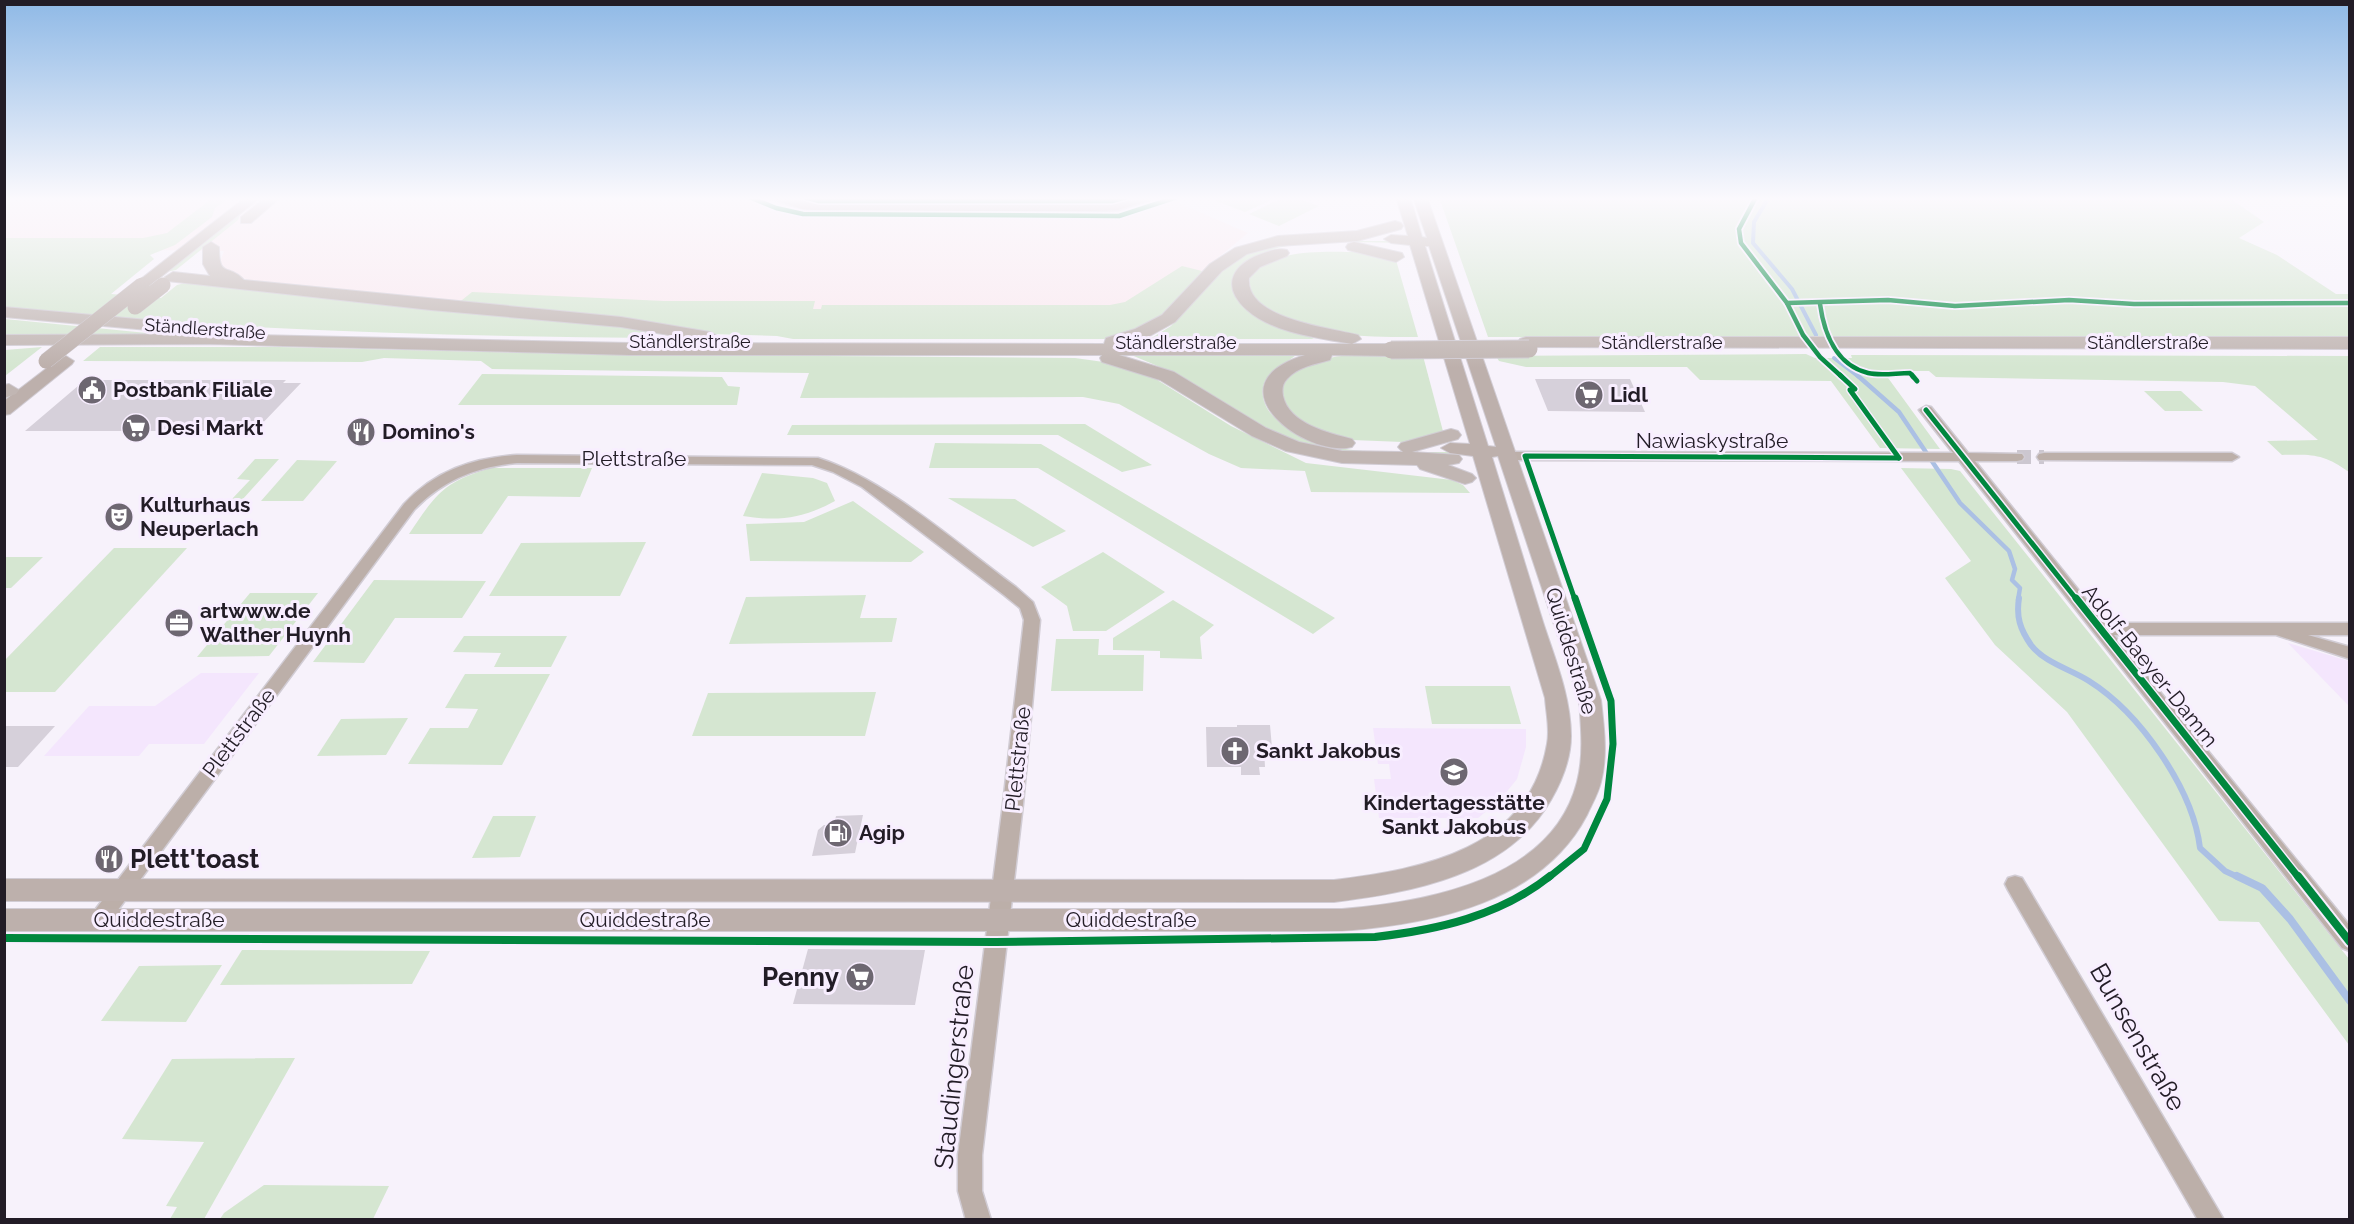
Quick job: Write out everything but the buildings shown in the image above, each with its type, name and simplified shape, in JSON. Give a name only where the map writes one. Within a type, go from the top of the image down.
[{"type":"highway","points":[[211,254],[211,264],[216,273],[261,286]]},
{"type":"highway","points":[[1107,343],[1144,333],[1165,321],[1183,305],[1214,269],[1234,254]]},
{"type":"highway","points":[[1280,254],[1252,264],[1242,275],[1240,289],[1244,297],[1259,310],[1283,322],[1369,346]]},
{"type":"highway","points":[[157,282],[261,286],[431,305],[621,322],[726,342]]},
{"type":"highway","name":"Ständlerstraße","points":[[4,312],[154,326],[275,333],[501,340],[1369,346],[2349,343]]},
{"type":"highway","name":"Ständlerstraße","points":[[4,340],[221,340],[559,349],[1068,350],[1369,346]]},
{"type":"highway","points":[[4,345],[47,340]]},
{"type":"highway","points":[[1369,346],[1310,358],[1295,365],[1276,380],[1271,391],[1273,403],[1278,412],[1294,426],[1326,439],[1408,453],[1465,478]]},
{"type":"highway","name":"Ständlerstraße","points":[[1528,346],[2349,350]]},
{"type":"highway","points":[[1068,350],[1122,361],[1167,376],[1259,432],[1293,447],[1342,457],[1408,453],[1451,447]]},
{"type":"main road","points":[[4,410],[97,337],[157,282],[193,254]]},
{"type":"main road","points":[[6,392],[78,336],[200,254]]},
{"type":"main road","points":[[1407,254],[1426,273]]},
{"type":"main road","name":"Quiddestraße","points":[[4,890],[1346,890],[1391,884],[1441,872],[1494,847],[1526,817],[1550,782],[1559,743],[1556,698],[1420,254]]},
{"type":"main road","name":"Quiddestraße","points":[[4,920],[1382,918],[1461,901],[1521,872],[1549,847],[1575,814],[1586,794],[1594,743],[1590,700],[1440,254]]},
{"type":"main road","points":[[78,336],[91,333],[97,337]]},
{"type":"main road","points":[[1470,415],[1451,447],[1482,454],[1507,456]]},
{"type":"main road","points":[[1465,478],[1493,492]]},
{"type":"street","name":"Adolf-Baeyer-Damm","points":[[1926,410],[2349,942]]},
{"type":"street","name":"Nawiaskystraße","points":[[1507,456],[2017,457]]},
{"type":"street","points":[[2044,457],[2232,457]]},
{"type":"street","name":"Plettstraße","points":[[99,920],[409,507],[433,483],[462,469],[497,460],[622,459],[813,461],[838,469],[876,491],[1027,606],[1032,620],[1032,636],[999,920]]},
{"type":"street","points":[[2100,629],[2349,628]]},
{"type":"street","points":[[2271,629],[2349,653]]},
{"type":"street","name":"Bunsenstraße","points":[[2015,884],[2212,1220]]},
{"type":"street","name":"Staudingerstraße","points":[[979,1220],[970,1191],[970,1155],[999,920]]},
{"type":"shaded area","points":[[223,254],[1222,254],[1202,271],[1156,323],[620,317],[252,281],[221,271],[220,262]]},
{"type":"shaded area","points":[[2288,643],[2349,661],[2349,706],[2345,702]]},
{"type":"shaded area","points":[[201,673],[259,673],[204,744],[149,744],[139,756],[44,756],[89,706],[155,706]]},
{"type":"shaded area","name":"Kindertagesstätte Sankt Jakobus","points":[[1373,728],[1526,729],[1526,747],[1517,779],[1500,800],[1478,818],[1379,818],[1374,779],[1391,779],[1389,764],[1378,764]]},
{"type":"green space","points":[[5,254],[152,254],[150,255],[154,259],[111,294],[161,298],[177,285],[189,282],[630,328],[649,333],[657,338],[330,331],[167,322],[5,307]]},
{"type":"green space","points":[[188,254],[196,254],[176,270],[166,272]]},
{"type":"green space","points":[[1259,254],[1242,265],[1232,280],[1234,293],[1241,303],[1251,312],[1314,339],[1150,339],[1171,326],[1217,274],[1241,255]]},
{"type":"green space","points":[[1370,254],[1396,260],[1418,337],[1332,332],[1291,320],[1271,310],[1252,296],[1249,278],[1259,268],[1285,256]]},
{"type":"green space","points":[[1459,254],[2275,254],[2336,294],[2349,294],[2349,338],[1488,337]]},
{"type":"green space","points":[[1182,266],[1202,271],[1161,317],[1137,331],[1104,339],[793,339],[777,336],[710,334],[457,304],[472,292],[664,301],[815,301],[813,309],[821,309],[822,305],[1110,305],[1125,302]]},
{"type":"green space","points":[[5,319],[157,334],[5,337]]},
{"type":"green space","points":[[42,347],[5,376],[5,350]]},
{"type":"green space","points":[[100,347],[279,347],[575,354],[1075,358],[1118,364],[1151,376],[1231,426],[1306,463],[1452,480],[1463,485],[1470,493],[1311,492],[1305,471],[1241,468],[1209,454],[1119,404],[1083,397],[800,398],[809,373],[492,369],[481,361],[384,358],[362,362],[83,361]]},
{"type":"green space","points":[[1129,354],[1296,355],[1272,373],[1263,386],[1264,401],[1271,414],[1293,432],[1314,441],[1359,451],[1452,452],[1453,454],[1342,452],[1294,442],[1245,417],[1167,370]]},
{"type":"green space","points":[[1806,354],[1815,358],[1852,358],[1851,355],[2349,356],[2349,472],[2318,456],[2282,455],[2267,441],[2318,440],[2255,386],[2223,382],[1936,377],[1929,371],[1883,371],[1940,449],[1880,448],[1831,381],[1700,380],[1687,367],[1526,367],[1499,361],[1496,356]]},
{"type":"green space","points":[[1351,355],[1423,356],[1444,435],[1403,442],[1352,440],[1302,425],[1282,404],[1281,383],[1296,370],[1313,362]]},
{"type":"green space","points":[[482,374],[722,377],[728,386],[740,387],[737,405],[458,405]]},
{"type":"green space","points":[[2144,391],[2181,391],[2203,411],[2165,411]]},
{"type":"green space","points":[[1085,424],[1152,465],[1122,472],[1058,435],[787,435],[792,425]]},
{"type":"green space","points":[[935,443],[1041,444],[1335,618],[1313,634],[1038,468],[929,468]]},
{"type":"green space","points":[[255,459],[279,459],[242,500],[231,500],[250,480],[237,479]]},
{"type":"green space","points":[[297,460],[337,461],[303,501],[261,501]]},
{"type":"green space","points":[[491,468],[592,468],[580,497],[508,496],[482,534],[409,534],[442,491],[451,484]]},
{"type":"green space","points":[[1901,468],[1960,471],[2349,959],[2349,1045],[2259,922],[2219,921],[2067,712],[1995,645],[1945,578],[1971,561]]},
{"type":"green space","points":[[762,473],[813,478],[827,483],[835,501],[802,515],[791,517],[768,519],[743,516]]},
{"type":"green space","points":[[948,498],[1015,499],[1066,531],[1033,547]]},
{"type":"green space","points":[[853,501],[924,552],[911,562],[750,561],[746,524],[804,522]]},
{"type":"green space","points":[[646,542],[620,596],[489,596],[521,543]]},
{"type":"green space","points":[[114,548],[187,548],[55,692],[5,692],[5,660]]},
{"type":"green space","points":[[1103,552],[1165,592],[1106,631],[1073,631],[1067,606],[1041,587]]},
{"type":"green space","points":[[5,557],[43,557],[11,588],[5,588]]},
{"type":"green space","points":[[374,580],[486,581],[462,618],[395,618],[364,663],[313,662]]},
{"type":"green space","points":[[250,593],[318,593],[269,656],[197,657]]},
{"type":"green space","points":[[866,595],[860,618],[897,618],[892,642],[729,644],[746,597]]},
{"type":"green space","points":[[1173,600],[1214,625],[1200,637],[1202,659],[1160,658],[1160,651],[1113,650],[1113,638]]},
{"type":"green space","points":[[464,636],[567,636],[551,667],[494,667],[501,653],[453,652]]},
{"type":"green space","points":[[1056,639],[1099,639],[1098,655],[1144,655],[1143,691],[1051,691]]},
{"type":"green space","points":[[465,674],[550,674],[502,765],[408,764],[430,728],[468,728],[478,709],[445,708]]},
{"type":"green space","points":[[1425,686],[1510,686],[1521,724],[1432,724]]},
{"type":"green space","points":[[876,692],[865,736],[692,736],[708,693]]},
{"type":"green space","points":[[408,718],[386,755],[317,756],[341,719]]},
{"type":"green space","points":[[493,816],[536,816],[520,857],[472,858]]},
{"type":"green space","points":[[242,950],[430,951],[412,984],[220,985]]},
{"type":"green space","points":[[222,965],[186,1022],[101,1021],[139,966]]},
{"type":"green space","points":[[295,1058],[204,1219],[170,1219],[177,1207],[166,1206],[204,1142],[122,1139],[172,1059]]},
{"type":"green space","points":[[264,1185],[389,1186],[373,1219],[220,1219],[224,1213]]},
{"type":"waterway","points":[[1762,254],[1792,289],[1816,335]]},
{"type":"waterway","points":[[1834,358],[1859,377]]},
{"type":"waterway","points":[[1857,375],[1899,412],[1960,503],[2009,551],[2015,569],[2012,580],[2020,588],[2018,600]]},
{"type":"waterway","points":[[2019,598],[2020,623],[2031,645],[2043,657],[2089,681],[2108,695],[2145,732],[2161,754],[2187,802],[2200,848],[2225,871],[2240,878]]},
{"type":"waterway","points":[[2237,876],[2262,888],[2290,919],[2350,1001]]},
{"type":"tunnel","points":[[2017,457],[2044,457]]},
{"type":"cycle path","points":[[1750,254],[1787,303],[1803,335],[1820,357],[1855,389],[1850,390],[1899,458]]},
{"type":"cycle path","points":[[1787,303],[1888,300],[1955,306],[2069,300],[2134,304],[2350,303]]},
{"type":"cycle path","points":[[1820,304],[1828,336],[1839,355],[1847,363],[1856,369],[1872,374],[1910,373],[1917,381]]},
{"type":"cycle path","points":[[1926,410],[2350,942]]},
{"type":"cycle path","points":[[4,938],[996,942],[1375,937],[1417,932],[1473,917],[1505,905],[1539,885],[1584,849],[1607,799],[1613,744],[1611,701],[1525,456],[1899,458]]},
{"type":"place","name":"Postbank Filiale","points":[[92,390]]},
{"type":"place","name":"Lidl","points":[[1589,395]]},
{"type":"place","name":"Desi Markt","points":[[136,428]]},
{"type":"place","name":"Domino's","points":[[361,432]]},
{"type":"place","name":"Kulturhaus Neuperlach","points":[[119,517]]},
{"type":"place","name":"artwww.de Walther Huynh","points":[[179,623]]},
{"type":"place","name":"Sankt Jakobus","points":[[1235,751]]},
{"type":"place","name":"Kindertagesstätte Sankt Jakobus","points":[[1454,772]]},
{"type":"place","name":"Agip","points":[[838,833]]},
{"type":"place","name":"Plett'toast","points":[[109,859]]},
{"type":"place","name":"Penny","points":[[860,977]]}]
